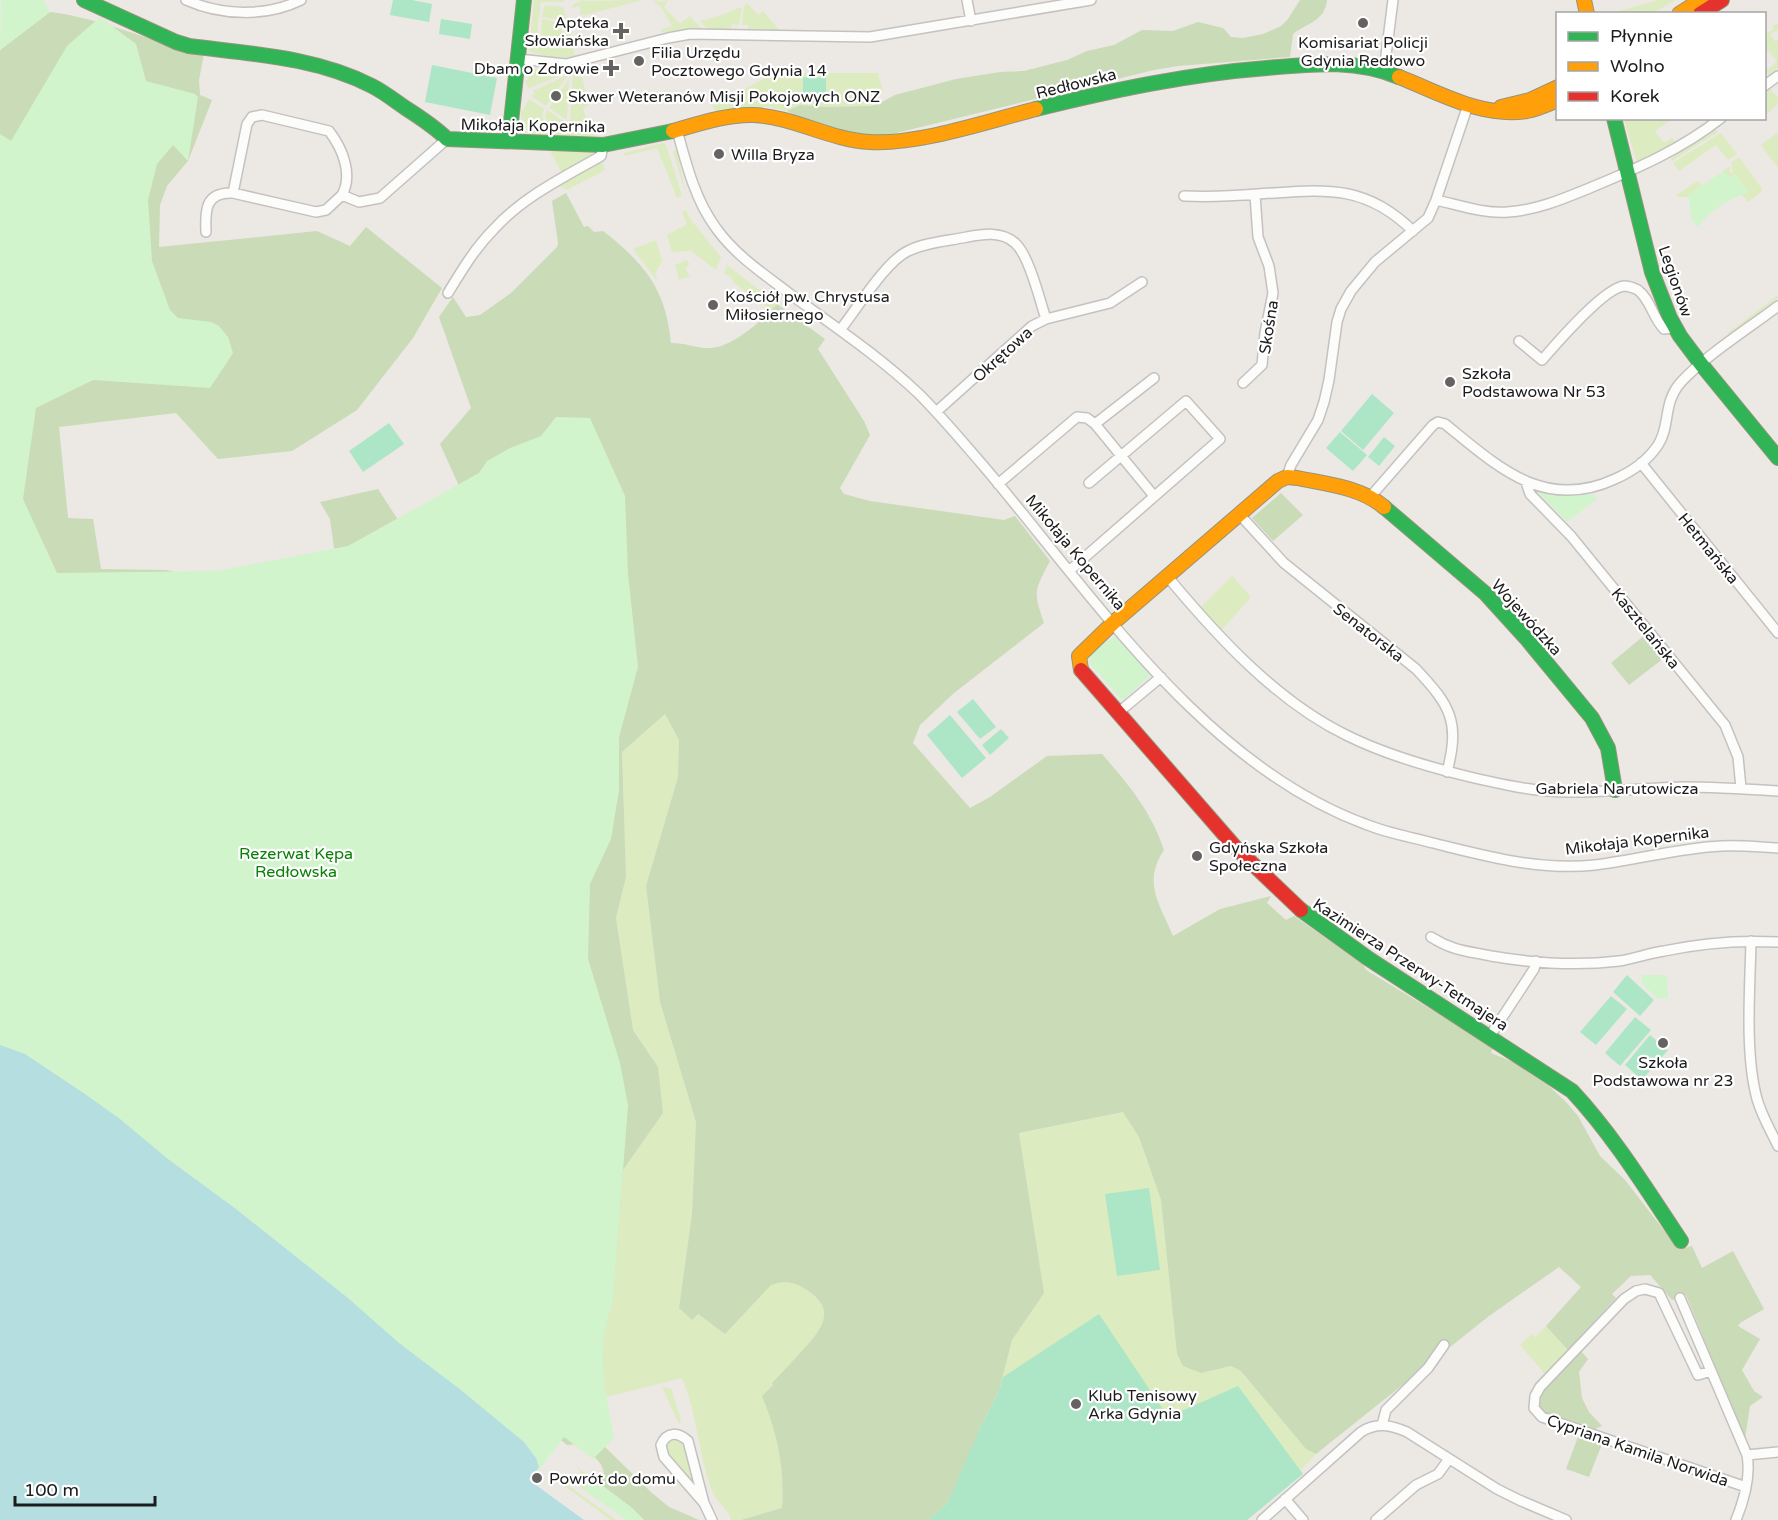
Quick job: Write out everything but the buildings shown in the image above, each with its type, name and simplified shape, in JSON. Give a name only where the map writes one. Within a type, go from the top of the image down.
[{"type":"street","name":"Mikołaja Kopernika","points":[[84,0],[189,46],[286,60],[321,67],[352,77],[388,95],[438,130],[447,139],[603,145],[677,129],[700,203],[726,241],[752,265],[893,371],[936,412],[1161,677],[1213,729],[1304,797],[1384,831],[1501,860],[1536,865],[1593,865],[1722,846],[1778,848]]},
{"type":"street","points":[[186,0],[210,8],[258,13],[285,8],[301,0]]},
{"type":"street","points":[[509,141],[524,0]]},
{"type":"street","points":[[967,0],[971,21]]},
{"type":"street","points":[[518,59],[566,64],[690,34],[860,38],[1090,0]]},
{"type":"street","points":[[1384,71],[1393,0]]},
{"type":"street","points":[[1682,12],[1701,0]]},
{"type":"street","points":[[1703,12],[1722,0]]},
{"type":"street","name":"Redłowska","points":[[677,129],[732,116],[757,116],[838,137],[864,142],[885,142],[944,132],[1135,86],[1195,75],[1344,63],[1384,71],[1474,107],[1501,114],[1517,114],[1556,100]]},
{"type":"street","name":"Redłowska","points":[[1474,107],[1515,105],[1556,87]]},
{"type":"street","points":[[1287,477],[1291,465],[1318,420],[1324,402],[1341,309],[1351,291],[1368,270],[1428,218],[1474,107]]},
{"type":"street","points":[[206,232],[205,212],[216,196],[233,193],[316,212],[326,210],[342,195],[346,187],[348,171],[329,131],[261,115],[252,117],[247,124],[233,193]]},
{"type":"street","name":"Legionów","points":[[1614,120],[1627,172],[1675,327],[1701,364],[1778,458]]},
{"type":"street","points":[[1436,200],[1480,210],[1509,212],[1547,204],[1627,172],[1680,147],[1718,120]]},
{"type":"street","name":"Mikołaja Kopernika","points":[[342,195],[359,202],[380,198],[447,139]]},
{"type":"street","points":[[448,293],[472,254],[495,227],[526,201],[601,156],[603,145]]},
{"type":"street","points":[[1184,196],[1255,195],[1326,190],[1348,193],[1376,204],[1413,231]]},
{"type":"street","name":"Skośna","points":[[1243,383],[1262,365],[1265,333],[1273,293],[1271,272],[1258,237],[1255,195]]},
{"type":"street","points":[[840,330],[886,270],[902,255],[918,247],[990,234],[1008,238],[1019,247],[1027,262],[1046,319]]},
{"type":"street","name":"Okrętowa","points":[[936,412],[1032,326],[1046,319],[1110,303],[1142,282]]},
{"type":"street","points":[[1519,341],[1542,360],[1586,313],[1610,293],[1625,286],[1641,294],[1664,328],[1675,327]]},
{"type":"street","points":[[1113,623],[1278,481],[1287,477],[1371,496],[1438,422],[1445,424],[1502,469],[1526,482],[1557,489],[1590,488],[1624,475],[1641,464],[1658,445],[1662,437],[1668,405],[1682,382],[1701,364],[1776,311]]},
{"type":"street","points":[[1095,424],[1154,378]]},
{"type":"street","points":[[1069,571],[1220,439],[1186,401],[1089,483]]},
{"type":"street","points":[[998,484],[1077,417],[1087,418],[1095,424],[1154,496]]},
{"type":"street","name":"Hetmańska","points":[[1641,464],[1778,633]]},
{"type":"street","name":"Kasztelańska","points":[[1526,482],[1530,494],[1572,536],[1725,725],[1738,757],[1740,788]]},
{"type":"street","name":"Wojewódzka","points":[[1371,496],[1486,594],[1534,647],[1600,730],[1612,765],[1615,790]]},
{"type":"street","name":"Senatorska","points":[[1239,514],[1284,563],[1416,669],[1429,683],[1448,709],[1452,720],[1453,738],[1448,772]]},
{"type":"street","name":"Gabriela Narutowicza","points":[[1167,576],[1201,618],[1252,668],[1302,708],[1344,735],[1371,747],[1448,772],[1518,788],[1545,791],[1682,787],[1778,791]]},
{"type":"street","name":"Kazimierza Przerwy-Tetmajera","points":[[1113,623],[1079,656],[1078,663],[1082,672],[1236,848],[1290,902],[1351,947],[1545,1072],[1582,1101],[1635,1170],[1681,1241]]},
{"type":"street","points":[[1119,712],[1161,677]]},
{"type":"street","points":[[1431,937],[1452,949],[1536,961],[1606,962],[1704,945],[1750,941],[1778,942]]},
{"type":"street","points":[[1750,941],[1753,1080],[1762,1114],[1778,1146]]},
{"type":"street","points":[[1490,1036],[1534,969],[1536,961]]},
{"type":"street","name":"Cypriana Kamila Norwida","points":[[1711,1371],[1698,1375],[1659,1293],[1645,1289],[1636,1291],[1624,1299],[1606,1316],[1540,1387],[1535,1396],[1534,1408],[1542,1418],[1746,1487]]},
{"type":"street","points":[[1680,1298],[1747,1455],[1746,1487],[1736,1520]]},
{"type":"street","points":[[1382,1425],[1386,1410],[1428,1368],[1444,1345]]},
{"type":"street","points":[[1262,1520],[1361,1432],[1382,1425],[1393,1426],[1407,1432],[1519,1500],[1566,1520]]},
{"type":"street","points":[[704,1503],[664,1457],[661,1445],[667,1436],[675,1433],[688,1441],[704,1503],[712,1520]]},
{"type":"street","points":[[1747,1455],[1778,1452]]},
{"type":"street","points":[[1376,1520],[1416,1485],[1438,1474],[1449,1459]]},
{"type":"street","points":[[1285,1499],[1303,1520]]},
{"type":"green space","points":[[1,0],[43,0],[50,12],[0,50]]},
{"type":"green space","points":[[393,0],[412,0],[432,4],[429,22],[390,15]]},
{"type":"green space","points":[[534,0],[565,0],[541,2],[539,40],[542,45],[548,47],[573,47],[575,57],[551,58],[529,51]]},
{"type":"green space","points":[[584,0],[643,0],[581,15],[579,6],[572,8],[573,4]]},
{"type":"green space","points":[[652,0],[662,2],[668,0],[664,7],[678,22],[681,23],[690,16],[702,29],[662,32],[660,30],[672,26],[661,7]]},
{"type":"green space","points":[[1300,0],[1327,0],[1326,7],[1319,17],[1293,34],[1290,57],[1154,70],[888,135],[836,130],[787,111],[800,105],[870,106],[895,95],[956,79],[1000,72],[1024,71],[1114,45],[1142,30],[1173,31],[1198,22],[1223,28],[1231,37],[1243,38],[1263,34],[1281,26]]},
{"type":"green space","points":[[1658,0],[1676,0],[1655,12],[1616,12]]},
{"type":"green space","points":[[747,3],[758,15],[763,11],[779,30],[748,30],[748,25],[742,25],[744,6]]},
{"type":"green space","points":[[545,5],[563,7],[571,37],[567,38],[561,20],[542,17]]},
{"type":"green space","points":[[742,8],[739,25],[732,24],[731,29],[708,29],[700,21],[719,16]]},
{"type":"green space","points":[[50,12],[108,25],[204,53],[199,80],[200,95],[212,100],[188,161],[167,186],[160,205],[159,247],[317,231],[350,246],[366,227],[442,288],[413,338],[357,410],[292,451],[218,459],[176,413],[59,427],[68,518],[93,519],[101,569],[166,570],[205,579],[335,555],[330,519],[320,502],[378,489],[404,529],[464,497],[440,444],[471,408],[439,317],[453,297],[466,317],[480,315],[511,293],[557,247],[552,201],[566,193],[584,227],[588,226],[594,232],[603,231],[641,266],[658,292],[664,307],[671,343],[712,348],[729,343],[748,331],[777,304],[825,339],[818,349],[864,421],[870,435],[840,488],[844,494],[870,501],[1004,520],[1015,516],[1050,561],[1037,591],[1038,604],[1044,623],[954,693],[920,725],[913,743],[970,808],[990,797],[1047,756],[1102,754],[1138,799],[1159,836],[1164,850],[1154,873],[1155,893],[1173,936],[1220,909],[1271,896],[1267,903],[1286,920],[1294,916],[1363,964],[1366,970],[1457,1025],[1460,1024],[1494,1044],[1491,1053],[1513,1062],[1549,1086],[1578,1116],[1600,1156],[1625,1180],[1676,1246],[1685,1248],[1692,1246],[1702,1268],[1733,1251],[1764,1309],[1738,1326],[1760,1339],[1742,1370],[1754,1391],[1763,1397],[1750,1406],[1745,1439],[1686,1295],[1672,1300],[1650,1275],[1631,1276],[1612,1294],[1616,1298],[1568,1350],[1546,1326],[1581,1287],[1559,1267],[1489,1316],[1316,1454],[1306,1449],[1241,1371],[1231,1366],[1201,1373],[1183,1366],[1177,1354],[1161,1200],[1139,1137],[1123,1112],[1019,1133],[1044,1293],[1012,1340],[999,1391],[948,1502],[929,1520],[741,1520],[782,1508],[779,1451],[762,1396],[820,1329],[824,1313],[817,1298],[807,1290],[785,1282],[771,1285],[725,1334],[698,1314],[692,1320],[679,1308],[692,1214],[696,1122],[660,1002],[646,886],[678,777],[679,740],[665,714],[622,752],[626,877],[616,918],[633,1030],[658,1067],[663,1113],[623,1170],[613,1300],[603,1338],[606,1397],[0,1037],[0,50]]},
{"type":"green space","name":"Rezerwat Kępa Redłowska","points":[[100,17],[136,44],[146,81],[195,94],[198,97],[188,161],[173,145],[157,164],[148,200],[152,261],[170,310],[178,318],[211,322],[219,326],[228,337],[233,353],[210,388],[93,380],[36,408],[23,499],[57,573],[217,571],[348,546],[479,473],[487,461],[510,448],[541,436],[556,417],[590,418],[625,496],[628,574],[638,667],[619,737],[619,790],[611,839],[590,884],[588,959],[620,1063],[628,1105],[613,1300],[603,1338],[604,1383],[614,1438],[593,1459],[564,1437],[532,1479],[472,1418],[0,1057],[0,134],[11,141],[67,46]]},
{"type":"green space","points":[[441,19],[472,24],[470,39],[439,34]]},
{"type":"green space","points":[[542,19],[560,23],[566,45],[550,46],[541,41]]},
{"type":"green space","points":[[1778,23],[1778,30],[1770,34],[1774,41],[1778,40],[1778,68],[1769,75],[1766,71],[1777,62],[1768,50],[1766,52],[1766,33],[1774,29],[1772,26]]},
{"type":"green space","points":[[432,65],[497,78],[490,115],[425,102]]},
{"type":"green space","points":[[530,67],[561,75],[529,88],[525,81]]},
{"type":"green space","points":[[577,72],[578,78],[582,77],[589,105],[583,108],[586,119],[594,120],[596,131],[581,128],[570,122],[573,73]]},
{"type":"green space","points":[[785,73],[878,73],[883,92],[870,106],[800,105],[787,111],[769,107],[750,107],[724,113],[715,110],[712,106],[768,77]]},
{"type":"green space","points":[[568,75],[546,106],[531,96],[535,94],[533,91]]},
{"type":"green space","points":[[803,77],[826,78],[826,100],[803,100]]},
{"type":"green space","points":[[569,79],[567,120],[549,108]]},
{"type":"green space","points":[[1770,89],[1778,98],[1778,104],[1766,115],[1766,92]]},
{"type":"green space","points":[[529,99],[544,109],[542,117],[546,124],[570,125],[598,136],[598,139],[533,134],[522,123],[521,115],[521,110]]},
{"type":"green space","points":[[547,110],[567,123],[548,122],[545,117]]},
{"type":"green space","points":[[1624,120],[1671,120],[1655,131],[1664,143],[1672,138],[1676,144],[1637,163]]},
{"type":"green space","points":[[1715,130],[1718,132],[1672,161],[1671,158]]},
{"type":"green space","points":[[1721,133],[1737,154],[1728,160],[1716,145],[1679,171],[1673,163]]},
{"type":"green space","points":[[1778,134],[1778,168],[1761,145]]},
{"type":"green space","points":[[663,143],[666,145],[682,196],[677,198],[657,148],[625,156],[624,153]]},
{"type":"green space","points":[[677,150],[686,195],[673,152]]},
{"type":"green space","points":[[550,151],[591,151],[592,154],[562,173]]},
{"type":"green space","points":[[1739,157],[1762,189],[1748,202],[1742,195],[1747,191],[1735,174],[1731,177],[1722,172],[1730,166],[1730,173],[1733,173],[1731,163]]},
{"type":"green space","points":[[599,162],[603,164],[605,170],[567,190],[558,185]]},
{"type":"green space","points":[[1722,172],[1731,177],[1735,174],[1748,191],[1717,208],[1698,227],[1692,220],[1688,195]]},
{"type":"green space","points":[[1698,181],[1702,186],[1688,197],[1677,197],[1676,195]]},
{"type":"green space","points":[[686,210],[691,220],[721,257],[716,270],[691,251],[672,252],[667,235],[687,224],[682,212]]},
{"type":"green space","points":[[656,240],[662,261],[655,274],[658,282],[633,249]]},
{"type":"green space","points":[[686,260],[690,264],[685,268],[690,276],[679,280],[675,265]]},
{"type":"green space","points":[[727,265],[777,304],[772,311],[734,283],[730,276],[724,274]]},
{"type":"green space","points":[[1778,295],[1778,298],[1729,335],[1728,333]]},
{"type":"green space","points":[[1372,394],[1394,413],[1363,450],[1341,431]]},
{"type":"green space","points":[[389,423],[404,444],[363,472],[349,451]]},
{"type":"green space","points":[[1340,432],[1367,455],[1353,471],[1326,448]]},
{"type":"green space","points":[[1384,437],[1395,446],[1379,466],[1368,457]]},
{"type":"green space","points":[[1540,490],[1566,495],[1593,494],[1597,499],[1567,522],[1537,492]]},
{"type":"green space","points":[[1281,493],[1303,515],[1273,541],[1252,518]]},
{"type":"green space","points":[[1232,576],[1251,597],[1221,631],[1200,608]]},
{"type":"green space","points":[[1646,634],[1664,658],[1629,685],[1611,663]]},
{"type":"green space","points":[[1117,637],[1150,674],[1124,699],[1121,699],[1089,662],[1092,654],[1100,646]]},
{"type":"green space","points":[[973,699],[996,727],[980,739],[957,712]]},
{"type":"green space","points":[[665,714],[679,740],[678,777],[646,886],[660,1002],[696,1122],[692,1214],[679,1307],[692,1320],[697,1314],[725,1334],[771,1284],[785,1282],[807,1290],[817,1298],[824,1313],[824,1321],[815,1336],[763,1396],[779,1450],[782,1508],[741,1520],[731,1520],[713,1493],[682,1378],[606,1397],[604,1383],[603,1338],[613,1300],[623,1170],[663,1113],[658,1067],[633,1030],[616,918],[626,877],[622,752]]},
{"type":"green space","points":[[950,715],[986,758],[962,778],[927,735]]},
{"type":"green space","points":[[1001,729],[1009,738],[990,755],[982,745]]},
{"type":"green space","points":[[1627,975],[1654,1000],[1640,1016],[1613,992]]},
{"type":"green space","points":[[1642,975],[1667,975],[1668,999],[1657,998],[1642,984]]},
{"type":"green space","points":[[1611,996],[1627,1009],[1596,1045],[1580,1032]]},
{"type":"green space","points":[[1635,1017],[1651,1030],[1620,1066],[1605,1053]]},
{"type":"green space","points":[[1650,1035],[1668,1050],[1642,1080],[1625,1065]]},
{"type":"green space","points":[[1124,1112],[1139,1137],[1161,1200],[1177,1354],[1183,1366],[1201,1373],[1231,1366],[1241,1371],[1306,1449],[1316,1454],[1247,1520],[1039,1520],[999,1391],[1012,1340],[1044,1293],[1019,1133]]},
{"type":"green space","points":[[1149,1188],[1160,1270],[1117,1276],[1105,1194]]},
{"type":"green space","name":"Klub Tenisowy Arka Gdynia","points":[[1099,1314],[1168,1417],[1238,1386],[1303,1474],[1247,1520],[929,1520],[948,1502],[999,1391],[1003,1377]]},
{"type":"green space","points":[[1546,1326],[1568,1350],[1545,1374],[1520,1345],[1532,1334],[1535,1337]]},
{"type":"green space","points":[[1579,1349],[1588,1359],[1579,1372],[1582,1398],[1589,1412],[1602,1426],[1593,1430],[1549,1416],[1543,1412],[1539,1402],[1539,1393]]},
{"type":"green space","points":[[662,1387],[671,1389],[681,1419],[679,1424]]},
{"type":"green space","points":[[532,1415],[603,1445],[669,1507],[699,1520],[644,1520],[592,1478],[604,1474],[601,1465],[594,1457],[578,1444],[567,1445]]},
{"type":"green space","points":[[1578,1437],[1602,1444],[1589,1477],[1566,1469]]},
{"type":"green space","points":[[672,1438],[680,1438],[685,1445],[696,1488],[668,1454],[666,1443]]},
{"type":"green space","points":[[577,1467],[592,1478],[584,1490],[580,1486],[580,1471]]},
{"type":"green space","points":[[560,1470],[558,1474],[561,1480],[616,1520],[611,1520],[554,1478]]},
{"type":"green space","points":[[592,1478],[644,1520],[626,1520],[584,1490]]},
{"type":"water","points":[[0,1045],[25,1054],[120,1119],[168,1159],[236,1209],[348,1298],[399,1343],[524,1442],[536,1458],[539,1467],[529,1480],[584,1520],[0,1520]]},
{"type":"traffic: fast","points":[[84,0],[189,46],[283,58],[351,76],[385,94],[447,139],[603,145],[673,131]]},
{"type":"traffic: fast","points":[[509,141],[524,0]]},
{"type":"traffic: fast","points":[[1036,109],[1151,84],[1209,74],[1267,68],[1317,64],[1350,65],[1383,71],[1399,77]]},
{"type":"traffic: fast","points":[[1614,120],[1652,272],[1670,318],[1701,364],[1778,458]]},
{"type":"traffic: fast","points":[[1384,507],[1486,594],[1526,638],[1592,718],[1608,748],[1615,790]]},
{"type":"traffic: fast","points":[[1301,910],[1369,959],[1572,1091],[1616,1145],[1681,1241]]},
{"type":"traffic: slow","points":[[1584,0],[1587,12]]},
{"type":"traffic: slow","points":[[1682,12],[1701,0]]},
{"type":"traffic: slow","points":[[1399,77],[1462,103],[1494,111],[1527,111],[1556,101]]},
{"type":"traffic: slow","points":[[1501,107],[1530,100],[1556,88]]},
{"type":"traffic: slow","points":[[673,131],[723,118],[754,115],[783,120],[855,140],[889,142],[931,136],[1036,109]]},
{"type":"traffic: slow","points":[[1081,670],[1079,656],[1113,623],[1278,481],[1287,477],[1342,487],[1375,500],[1384,507]]},
{"type":"traffic: jam","points":[[1703,12],[1722,0]]},
{"type":"traffic: jam","points":[[1081,670],[1236,848],[1301,910]]},
{"type":"place","name":"Komisariat Policji Gdynia Redłowo","points":[[1363,23]]},
{"type":"place","name":"Apteka Słowiańska","points":[[621,31]]},
{"type":"place","name":"Filia Urzędu Pocztowego Gdynia 14","points":[[639,61]]},
{"type":"place","name":"Dbam o Zdrowie","points":[[611,68]]},
{"type":"place","name":"Skwer Weteranów Misji Pokojowych ONZ","points":[[556,96]]},
{"type":"place","name":"Willa Bryza","points":[[719,154]]},
{"type":"place","name":"Kościół pw. Chrystusa Miłosiernego","points":[[713,305]]},
{"type":"place","name":"Szkoła Podstawowa Nr 53","points":[[1450,382]]},
{"type":"place","name":"Gdyńska Szkoła Społeczna","points":[[1197,856]]},
{"type":"place","name":"Szkoła Podstawowa nr 23","points":[[1663,1043]]},
{"type":"place","name":"Klub Tenisowy Arka Gdynia","points":[[1076,1404]]},
{"type":"place","name":"Powrót do domu","points":[[537,1478]]}]
